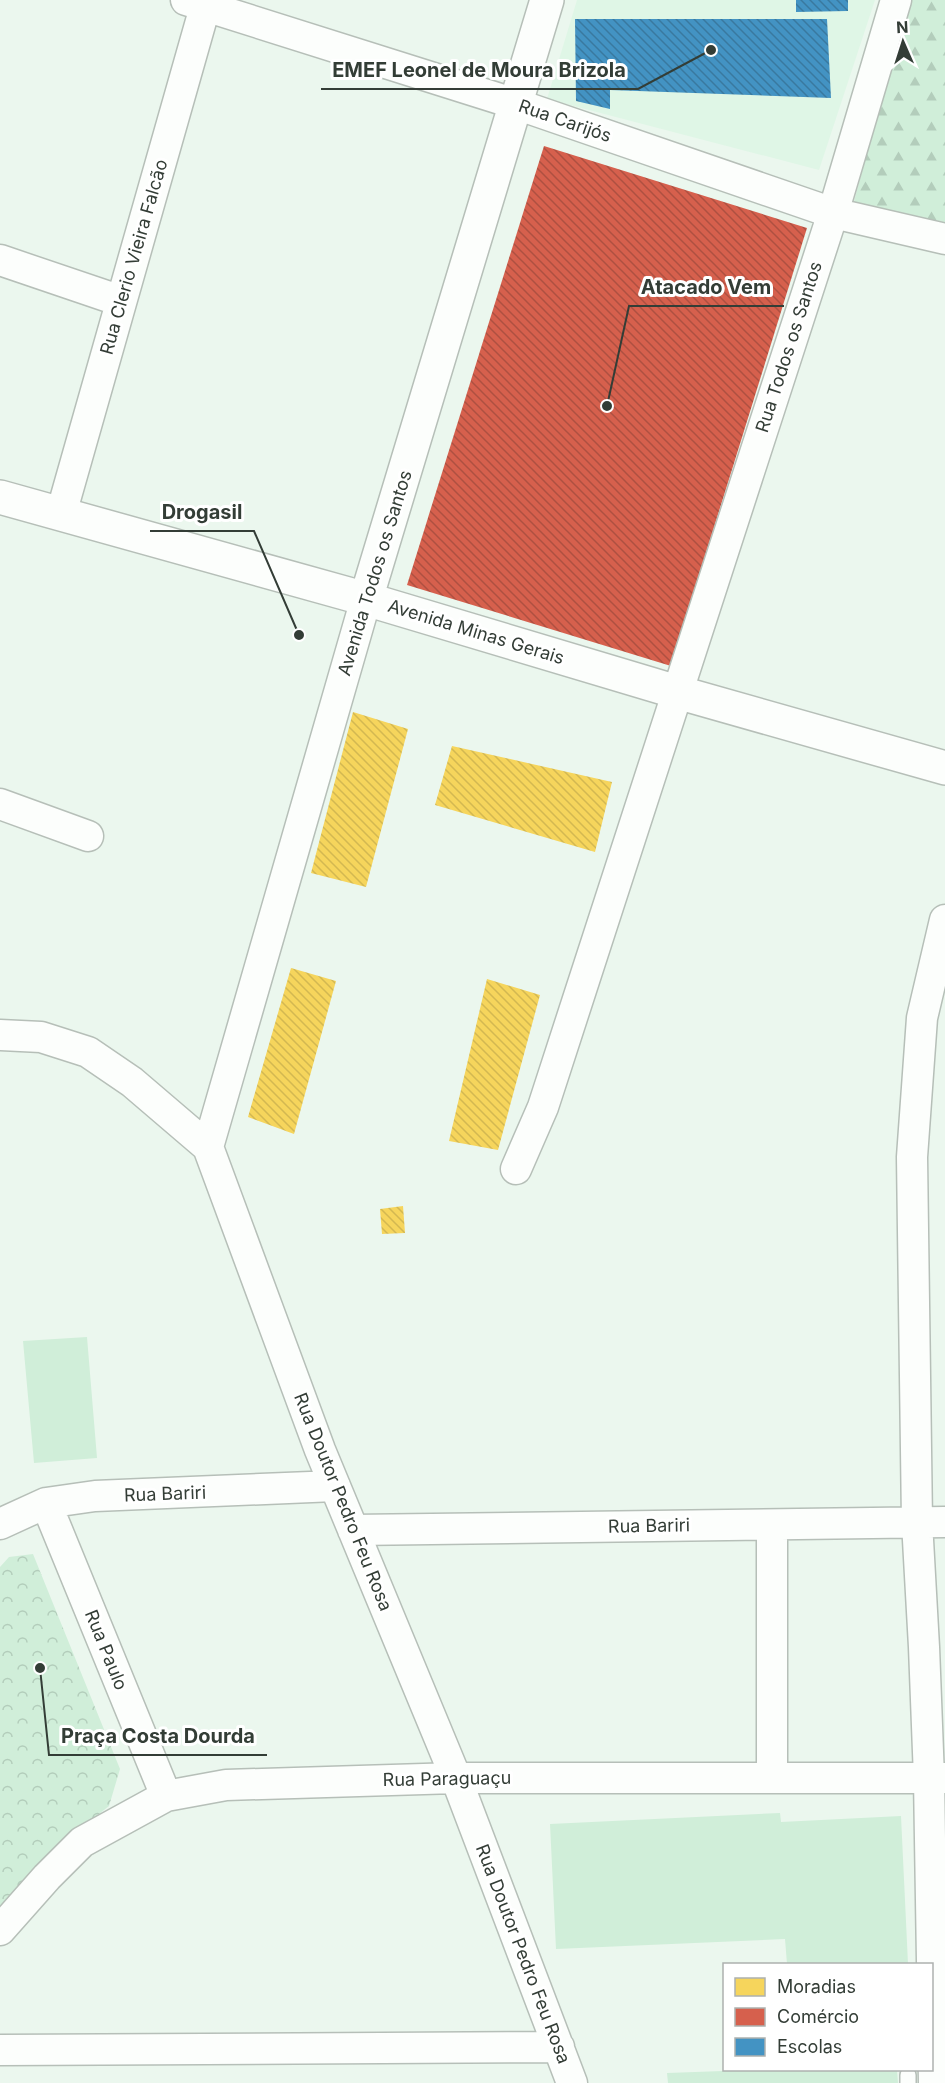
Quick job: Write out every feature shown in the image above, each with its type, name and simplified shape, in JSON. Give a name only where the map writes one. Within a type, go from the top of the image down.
[{"type":"street","name":"Avenida Todos os Santos","points":[[208,1147],[366,599],[547,0]]},
{"type":"street","name":"Rua Todos os Santos","points":[[516,1169],[543,1107],[833,213],[896,0]]},
{"type":"street","name":"Rua Carijós","points":[[200,2],[516,104],[833,213],[945,239]]},
{"type":"street","name":"Rua Clerio Vieira Falcão","points":[[61,514],[121,302],[200,2]]},
{"type":"street","points":[[0,260],[121,302]]},
{"type":"street","name":"Avenida Minas Gerais","points":[[2,499],[366,599],[677,692],[945,768]]},
{"type":"street","points":[[0,804],[88,836]]},
{"type":"street","points":[[939,2053],[935,1647],[931,1522],[912,1157],[922,1018],[945,920]]},
{"type":"street","name":"Rua Doutor Pedro Feu Rosa","points":[[0,1035],[41,1037],[88,1052],[132,1082],[208,1147],[335,1486],[456,1778],[572,2083]]},
{"type":"street","name":"Rua Bariri","points":[[0,1524],[46,1503],[95,1496],[335,1486]]},
{"type":"street","name":"Rua Paulo","points":[[46,1503],[166,1796]]},
{"type":"street","name":"Rua Bariri","points":[[354,1530],[931,1522]]},
{"type":"street","points":[[771,1525],[772,1778]]},
{"type":"street","name":"Rua Paraguaçu","points":[[0,1930],[82,1842],[122,1818],[166,1796],[226,1785],[456,1778],[937,1778]]},
{"type":"street","points":[[0,2050],[559,2047]]},
{"type":"shaded area","points":[[577,0],[875,0],[819,170],[547,99]]},
{"type":"green space","points":[[908,0],[945,0],[945,226],[853,205]]},
{"type":"green space","points":[[87,1337],[97,1458],[34,1463],[23,1341]]},
{"type":"green space","points":[[33,1554],[120,1769],[109,1806],[44,1858],[0,1906],[0,1567],[9,1557]]},
{"type":"green space","points":[[780,1813],[781,1822],[901,1816],[908,1963],[787,1963],[785,1939],[556,1949],[550,1824]]},
{"type":"green space","points":[[897,2071],[898,2083],[668,2083],[667,2073]]},
{"type":"building: Moradias","points":[[353,712],[408,729],[366,887],[311,873]]},
{"type":"building: Moradias","points":[[452,746],[612,782],[595,852],[435,805]]},
{"type":"building: Moradias","points":[[291,968],[336,981],[294,1134],[248,1117]]},
{"type":"building: Moradias","points":[[487,979],[540,995],[498,1150],[449,1141]]},
{"type":"building: Moradias","points":[[403,1206],[405,1233],[382,1234],[380,1209]]},
{"type":"building: Comércio","points":[[544,146],[807,228],[671,666],[407,585]]},
{"type":"building: Escolas","points":[[796,0],[848,0],[848,11],[796,12]]},
{"type":"building: Escolas","points":[[575,19],[827,19],[831,98],[610,90],[610,109],[576,101]]},
{"type":"place","name":"EMEF Leonel de Moura Brizola","points":[[711,50]]},
{"type":"place","name":"Atacado Vem","points":[[607,406]]},
{"type":"place","name":"Drogasil","points":[[299,635]]},
{"type":"place","name":"Praça Costa Dourda","points":[[40,1668]]}]
